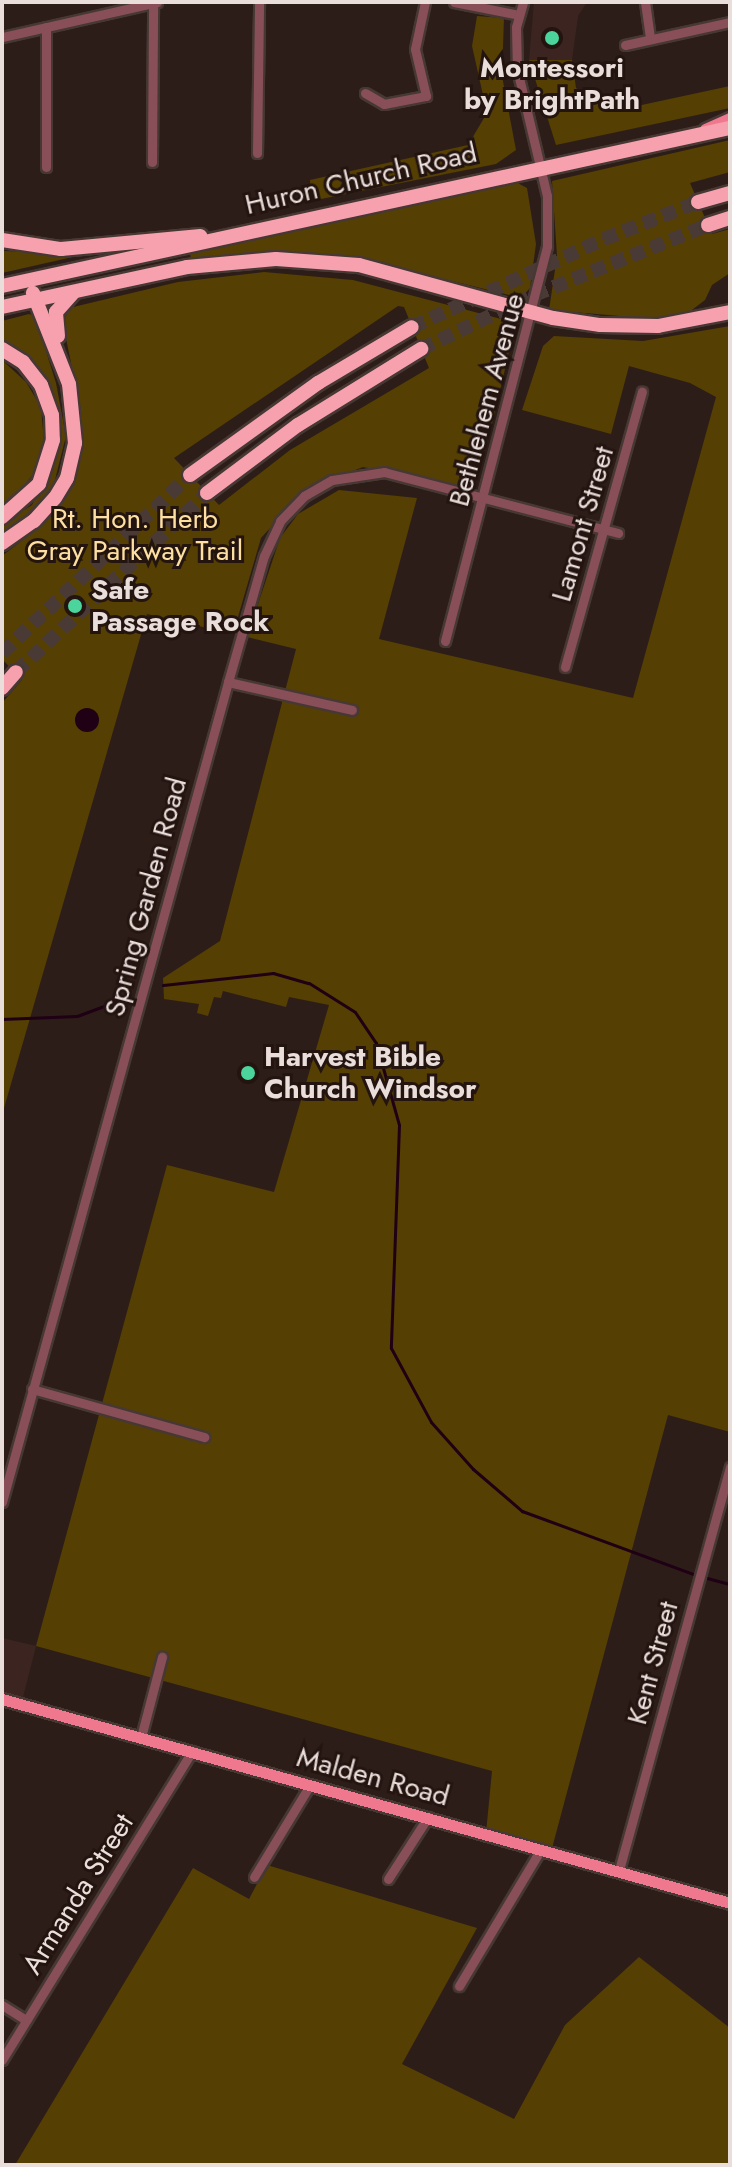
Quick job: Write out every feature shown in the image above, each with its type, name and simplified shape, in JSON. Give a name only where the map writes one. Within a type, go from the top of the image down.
[{"type":"highway","points":[[703,130],[730,128]]},
{"type":"highway","name":"Huron Church Road","points":[[2,286],[703,130]]},
{"type":"highway","points":[[698,202],[730,193]]},
{"type":"highway","points":[[708,225],[730,218]]},
{"type":"highway","points":[[2,240],[61,249],[224,236]]},
{"type":"highway","name":"Huron Church Road","points":[[2,307],[211,263],[299,259],[380,270],[533,312],[619,327],[678,324],[730,312]]},
{"type":"highway","points":[[26,281],[62,360]]},
{"type":"highway","points":[[2,543],[47,508],[70,466],[75,419],[55,316],[75,291]]},
{"type":"highway","points":[[190,475],[318,383],[412,327]]},
{"type":"highway","points":[[2,349],[23,362],[41,385],[52,415],[53,440],[39,484],[2,517]]},
{"type":"highway","points":[[207,493],[310,417],[421,349]]},
{"type":"highway","points":[[2,688],[16,672]]},
{"type":"main road","name":"Huron Church Road","points":[[703,130],[730,118]]},
{"type":"main road","name":"Malden Road","points":[[2,1699],[730,1903]]},
{"type":"street","points":[[2,37],[155,2],[152,162]]},
{"type":"street","points":[[257,153],[259,2]]},
{"type":"street","points":[[365,93],[384,104],[426,96],[415,49],[425,2]]},
{"type":"street","points":[[454,2],[519,15]]},
{"type":"street","name":"Bethlehem Avenue","points":[[445,641],[533,312],[547,246],[547,196],[519,86],[519,15],[523,2]]},
{"type":"street","points":[[645,2],[650,39]]},
{"type":"street","points":[[625,45],[730,22]]},
{"type":"street","points":[[46,27],[46,167]]},
{"type":"street","name":"Lamont Street","points":[[565,667],[642,392]]},
{"type":"street","name":"Spring Garden Road","points":[[2,1502],[270,539],[304,496],[345,476],[384,472],[618,533]]},
{"type":"street","points":[[228,682],[352,710]]},
{"type":"street","points":[[32,1389],[204,1437]]},
{"type":"street","name":"Kent Street","points":[[619,1870],[730,1467]]},
{"type":"street","points":[[141,1737],[162,1657]]},
{"type":"street","name":"Armanda Street","points":[[2,2060],[192,1751]]},
{"type":"street","points":[[254,1877],[310,1785]]},
{"type":"street","points":[[388,1879],[428,1817]]},
{"type":"street","points":[[459,1986],[541,1849]]},
{"type":"street","points":[[2,2005],[26,2020]]},
{"type":"shaded area","name":"Montessori by BrightPath","points":[[534,2],[587,2],[578,16],[572,60],[529,60]]},
{"type":"shaded area","points":[[87,708],[96,711],[99,720],[96,729],[87,732],[78,729],[75,720],[78,711]]},
{"type":"shaded area","points":[[2,1638],[36,1646],[21,1705],[2,1699]]},
{"type":"green space","points":[[477,16],[504,18],[502,76],[516,150],[496,164],[311,201],[310,180],[468,145],[487,113],[472,46]]},
{"type":"green space","points":[[529,60],[572,60],[576,88],[609,112],[730,86],[730,108],[556,145]]},
{"type":"green space","points":[[730,140],[730,172],[690,183],[712,234],[730,229],[730,273],[712,285],[705,300],[688,313],[655,319],[549,310],[557,256],[552,181]]},
{"type":"green space","points":[[514,181],[527,188],[536,244],[530,288],[521,298],[355,257],[274,252],[191,259],[190,254]]},
{"type":"green space","points":[[2,250],[5,251],[86,254],[2,273]]},
{"type":"green space","name":"Rt. Hon. Herb Gray Parkway Trail","points":[[264,272],[353,280],[505,320],[511,343],[493,421],[468,488],[363,467],[305,490],[261,538],[233,634],[147,614],[2,1115],[2,703],[22,680],[2,659],[2,556],[46,522],[67,491],[81,445],[78,397],[63,324],[69,308],[178,282]],"holes":[[[398,306],[404,307],[429,368],[290,450],[219,505],[174,458]]]},
{"type":"green space","points":[[29,314],[35,316],[56,383],[66,436],[53,488],[36,512],[2,536],[2,524],[32,505],[56,458],[59,432],[53,405],[2,345],[2,321]]},
{"type":"green space","points":[[730,326],[730,1432],[668,1415],[551,1852],[486,1833],[492,1771],[36,1646],[167,1165],[274,1192],[329,1005],[289,997],[286,1007],[223,991],[221,998],[214,997],[208,1016],[197,1013],[199,1004],[164,999],[163,978],[220,941],[296,649],[247,637],[280,538],[298,514],[339,490],[417,498],[379,639],[633,698],[716,397],[690,383],[629,366],[611,434],[522,410],[543,346],[554,336],[643,341]]},
{"type":"green space","points":[[2,360],[26,382],[41,407],[44,442],[38,469],[2,511]]},
{"type":"green space","points":[[267,1865],[477,1928],[402,2064],[514,2119],[565,2025],[639,1957],[730,2028],[730,2165],[15,2165],[193,1868],[249,1899]]},
{"type":"waterway","points":[[163,985],[273,973],[309,983],[355,1012],[376,1043],[399,1125],[391,1348],[431,1422],[473,1469],[522,1511],[693,1574]]},
{"type":"waterway","points":[[2,1019],[77,1016],[128,997]]},
{"type":"waterway","points":[[707,1578],[730,1584]]},
{"type":"tunnel","points":[[412,327],[604,239],[698,202]]},
{"type":"tunnel","points":[[421,349],[534,295],[708,225]]},
{"type":"tunnel","points":[[2,653],[190,475]]},
{"type":"tunnel","points":[[16,672],[207,493]]},
{"type":"place","name":"Montessori by BrightPath","points":[[552,38]]},
{"type":"place","name":"Safe Passage Rock","points":[[75,606]]},
{"type":"place","name":"Harvest Bible Church Windsor","points":[[248,1073]]}]
